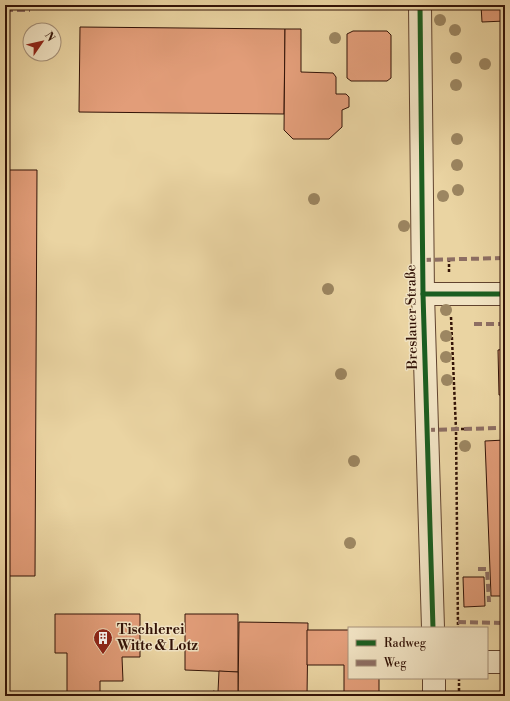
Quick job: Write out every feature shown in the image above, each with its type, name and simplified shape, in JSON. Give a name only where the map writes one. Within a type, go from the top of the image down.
[{"type":"street","name":"Breslauer Straße","points":[[420,5],[423,294],[433,627]]},
{"type":"street","points":[[423,294],[505,294]]},
{"type":"street","points":[[434,679],[434,696]]},
{"type":"path","points":[[449,259],[456,429],[458,627]]},
{"type":"path","points":[[459,679],[459,696]]},
{"type":"building","points":[[481,5],[505,5],[505,21],[482,22]]},
{"type":"building","points":[[80,27],[285,29],[284,114],[79,112]]},
{"type":"building","points":[[285,29],[301,29],[301,72],[333,73],[336,77],[336,94],[346,94],[349,97],[349,107],[342,110],[342,127],[329,139],[293,139],[284,130]]},
{"type":"building","points":[[353,31],[387,31],[391,35],[391,78],[387,81],[351,81],[347,78],[347,34]]},
{"type":"building","points":[[5,170],[37,170],[35,576],[5,576]]},
{"type":"building","points":[[505,349],[505,395],[499,395],[498,350]]},
{"type":"building","points":[[505,440],[505,596],[491,596],[485,441]]},
{"type":"building","points":[[463,577],[484,577],[485,606],[464,607]]},
{"type":"building","name":"Tischlerei Witte & Lotz","points":[[55,614],[140,614],[140,657],[122,657],[123,681],[100,681],[100,696],[67,696],[67,653],[55,653]]},
{"type":"building","points":[[185,614],[238,614],[238,672],[185,670]]},
{"type":"building","points":[[239,622],[308,623],[307,696],[238,696]]},
{"type":"building","points":[[307,630],[348,630],[348,679],[379,679],[379,696],[344,696],[344,665],[307,665]]},
{"type":"building","points":[[219,671],[238,672],[238,696],[212,696],[213,691],[218,692]]},
{"type":"marked path","points":[[5,10],[30,10]]},
{"type":"marked path","points":[[423,260],[505,258]]},
{"type":"marked path","points":[[474,324],[505,324]]},
{"type":"marked path","points":[[464,429],[498,428]]},
{"type":"marked path","points":[[427,430],[461,429]]},
{"type":"marked path","points":[[478,569],[487,569],[489,602]]},
{"type":"marked path","points":[[458,622],[505,623]]},
{"type":"cycle path","points":[[420,5],[423,294],[433,627]]},
{"type":"cycle path","points":[[423,294],[505,294]]},
{"type":"place","name":"Tischlerei Witte & Lotz","points":[[103,655]]}]
